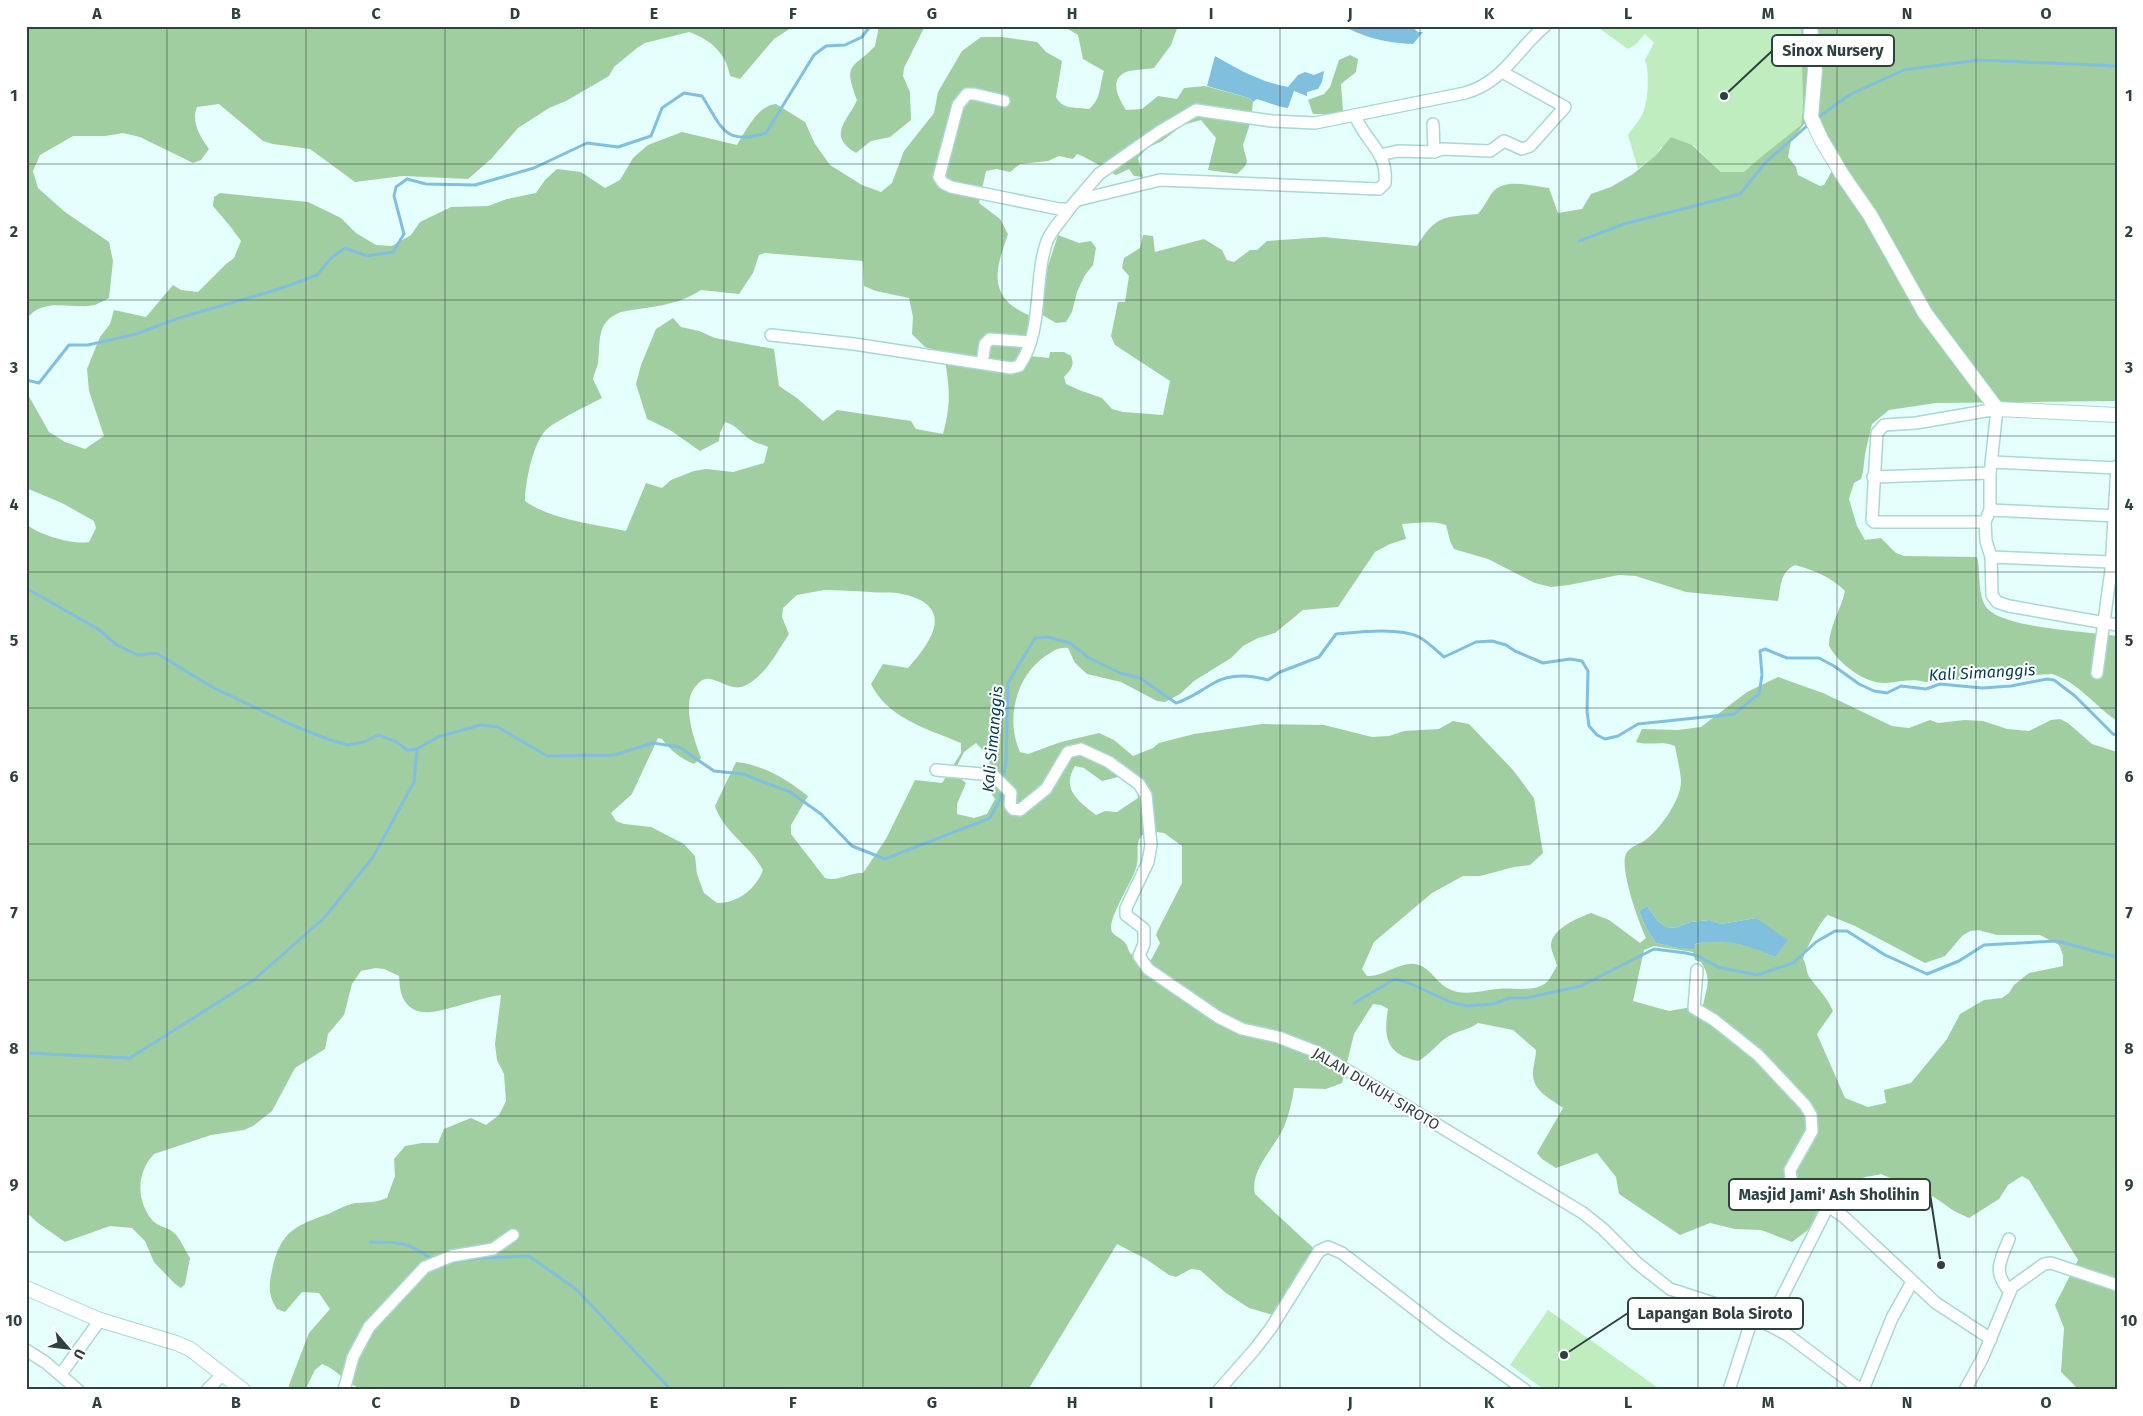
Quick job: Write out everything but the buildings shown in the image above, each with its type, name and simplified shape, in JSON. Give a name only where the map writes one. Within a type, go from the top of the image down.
[{"type":"street","points":[[770,335],[854,344],[1011,368],[1019,366],[1030,342],[1047,241],[1069,209],[1099,174],[1159,132],[1196,110],[1296,124],[1334,120],[1480,89],[1502,72],[1530,39],[1545,26]]},
{"type":"street","points":[[1810,26],[1815,70],[1811,117],[1821,139],[1843,176],[1870,215],[1925,313],[1997,408],[1991,467],[1990,510],[1985,522],[1986,541],[1991,557],[1992,595],[1997,602],[2059,616],[2117,625]]},
{"type":"street","points":[[1380,155],[1398,151],[1434,152],[1442,149],[1490,151],[1504,141],[1522,149],[1530,146],[1565,107],[1502,72]]},
{"type":"street","points":[[1004,102],[974,94],[966,94],[958,105],[939,177],[943,183],[951,187],[1059,209],[1069,209]]},
{"type":"street","points":[[1078,200],[1160,180],[1379,189],[1385,182],[1384,160],[1364,134],[1356,115]]},
{"type":"street","points":[[1433,124],[1434,152]]},
{"type":"street","points":[[982,363],[985,344],[990,339],[1030,342]]},
{"type":"street","points":[[1985,522],[1874,522],[1872,520],[1877,433],[1884,425],[1916,423],[1997,408],[2117,415]]},
{"type":"street","points":[[1874,477],[1991,467],[2117,467],[2114,564],[2097,673]]},
{"type":"street","points":[[1990,510],[2115,516]]},
{"type":"street","points":[[1991,557],[2114,564]]},
{"type":"street","name":"JALAN DUKUH SIROTO","points":[[936,770],[993,775],[1011,793],[1010,805],[1013,809],[1020,810],[1046,789],[1061,762],[1068,752],[1072,750],[1081,749],[1109,762],[1121,770],[1139,784],[1146,795],[1151,845],[1148,862],[1126,908],[1126,915],[1144,929],[1144,944],[1139,956],[1148,969],[1218,1017],[1242,1029],[1278,1037],[1317,1052],[1574,1208],[1603,1229],[1637,1263],[1670,1289],[1753,1316],[1788,1336],[1862,1390],[1892,1318],[1912,1282]]},
{"type":"street","points":[[1697,970],[1694,1008],[1714,1020],[1758,1056],[1805,1105],[1811,1115],[1812,1131],[1790,1170],[1792,1186],[1800,1196],[1828,1206],[1844,1216],[1936,1303],[1991,1339]]},
{"type":"street","points":[[1768,1325],[1828,1206]]},
{"type":"street","points":[[344,1390],[353,1358],[370,1327],[425,1266],[452,1256],[493,1249],[513,1235]]},
{"type":"street","points":[[2008,1239],[1998,1267],[1999,1278],[2010,1292]]},
{"type":"street","points":[[1219,1390],[1271,1328],[1318,1250],[1328,1247],[1342,1253],[1444,1332],[1525,1390]]},
{"type":"street","points":[[1965,1390],[1982,1359],[2012,1287],[2022,1279],[2044,1264],[2051,1263],[2117,1285]]},
{"type":"street","points":[[26,1288],[100,1320],[176,1342],[190,1349],[243,1390]]},
{"type":"street","points":[[1729,1390],[1753,1316]]},
{"type":"street","points":[[61,1374],[100,1320]]},
{"type":"street","points":[[26,1350],[61,1374],[78,1390]]},
{"type":"street","points":[[207,1390],[223,1374]]},
{"type":"green space","points":[[26,26],[794,26],[774,39],[740,79],[730,76],[721,54],[711,43],[697,35],[689,32],[645,43],[614,67],[609,76],[566,101],[549,108],[518,128],[491,159],[468,179],[403,176],[355,182],[310,149],[263,141],[219,104],[197,107],[195,113],[196,124],[209,149],[201,160],[193,163],[140,137],[123,133],[105,136],[73,136],[40,155],[33,171],[38,188],[65,212],[109,242],[113,261],[109,298],[95,305],[58,305],[40,308],[26,320]]},
{"type":"green space","points":[[879,26],[925,26],[904,68],[903,76],[910,92],[911,120],[890,137],[871,141],[856,153],[842,140],[841,134],[845,121],[857,100],[850,73],[852,68],[875,46]]},
{"type":"green space","points":[[1063,26],[1178,26],[1171,45],[1154,68],[1126,72],[1117,80],[1118,95],[1126,110],[1142,109],[1158,96],[1177,99],[1184,88],[1205,86],[1249,98],[1253,102],[1251,121],[1243,145],[1247,161],[1237,174],[1208,170],[1216,138],[1201,120],[1183,125],[1162,141],[1147,148],[1138,158],[1143,177],[1134,176],[1129,169],[1116,175],[1077,154],[1073,159],[1059,156],[1048,161],[1020,164],[1010,172],[997,169],[986,171],[979,203],[1000,219],[1008,234],[998,268],[999,285],[1009,303],[1030,316],[1030,356],[1049,358],[1050,352],[1064,352],[1071,356],[1073,362],[1070,370],[1064,377],[1066,384],[1102,398],[1112,409],[1123,412],[1163,415],[1170,381],[1115,345],[1111,336],[1118,302],[1125,302],[1129,276],[1122,268],[1124,258],[1140,248],[1143,235],[1153,236],[1155,252],[1204,239],[1222,250],[1227,260],[1234,262],[1250,250],[1257,250],[1267,241],[1324,237],[1417,246],[1436,223],[1449,217],[1478,214],[1492,193],[1504,185],[1527,184],[1549,188],[1558,213],[1582,209],[1591,194],[1611,187],[1633,174],[1656,155],[1671,137],[1692,145],[1721,172],[1744,172],[1801,125],[1803,107],[1801,26],[2117,26],[2117,401],[1936,403],[1889,410],[1872,424],[1861,479],[1854,483],[1849,499],[1857,526],[1865,540],[1881,538],[1896,553],[1904,556],[1977,557],[1981,595],[1986,607],[1995,614],[2027,625],[2117,636],[2117,721],[2078,688],[2052,674],[1925,682],[1911,680],[1886,683],[1861,676],[1839,660],[1829,646],[1833,625],[1845,591],[1828,578],[1802,567],[1795,565],[1786,571],[1782,580],[1778,601],[1686,592],[1636,576],[1619,575],[1551,587],[1535,583],[1488,559],[1454,549],[1446,525],[1430,522],[1402,524],[1406,539],[1390,544],[1375,552],[1338,607],[1303,610],[1275,633],[1258,638],[1243,646],[1231,658],[1194,681],[1180,694],[1165,702],[1157,701],[1121,682],[1087,674],[1075,663],[1068,648],[1055,650],[1036,664],[1021,686],[1016,699],[1014,726],[1020,752],[1028,754],[1061,742],[1099,733],[1114,740],[1133,756],[1153,748],[1159,743],[1194,734],[1262,724],[1324,725],[1372,737],[1389,736],[1404,731],[1439,729],[1453,721],[1469,724],[1513,770],[1534,798],[1543,853],[1530,865],[1480,876],[1463,876],[1432,893],[1374,942],[1362,969],[1367,976],[1373,976],[1403,965],[1420,965],[1444,986],[1461,993],[1504,989],[1530,989],[1547,982],[1557,966],[1551,947],[1555,935],[1566,925],[1591,913],[1609,920],[1640,943],[1646,938],[1628,886],[1625,857],[1630,848],[1644,841],[1663,822],[1678,796],[1681,780],[1675,746],[1665,743],[1636,742],[1642,729],[1678,730],[1701,727],[1747,692],[1778,677],[1823,693],[1892,726],[1909,728],[1930,720],[1938,723],[1965,720],[1983,721],[2007,729],[2029,731],[2051,720],[2060,719],[2068,723],[2092,744],[2117,752],[2117,1390],[2079,1390],[2061,1372],[2064,1328],[2055,1305],[2078,1260],[2029,1180],[2022,1176],[2008,1185],[1999,1199],[1969,1218],[1954,1211],[1934,1197],[1881,1174],[1858,1180],[1842,1195],[1828,1195],[1808,1230],[1792,1242],[1761,1230],[1735,1229],[1710,1223],[1680,1235],[1619,1194],[1616,1177],[1597,1153],[1556,1168],[1542,1159],[1537,1153],[1563,1108],[1539,1090],[1533,1073],[1536,1050],[1513,1030],[1478,1023],[1449,1036],[1418,1061],[1394,1050],[1387,1037],[1388,1009],[1381,1005],[1373,1004],[1354,1034],[1342,1083],[1326,1089],[1294,1088],[1284,1127],[1264,1159],[1256,1177],[1254,1185],[1255,1194],[1323,1257],[1276,1316],[1249,1308],[1226,1293],[1200,1270],[1191,1269],[1176,1277],[1169,1275],[1146,1259],[1117,1244],[1028,1390],[363,1390],[322,1364],[315,1370],[305,1390],[289,1390],[289,1385],[309,1333],[330,1309],[319,1293],[302,1292],[285,1312],[277,1309],[270,1293],[270,1283],[276,1254],[286,1237],[299,1226],[346,1206],[375,1202],[387,1198],[395,1176],[394,1159],[405,1146],[438,1143],[444,1129],[471,1118],[486,1125],[499,1115],[506,1101],[504,1074],[497,1060],[495,1044],[501,995],[438,1011],[420,1012],[410,1007],[403,999],[399,976],[384,969],[376,968],[361,971],[352,984],[344,1015],[328,1034],[325,1049],[295,1068],[272,1111],[253,1126],[244,1130],[211,1135],[154,1154],[148,1162],[141,1178],[140,1187],[143,1205],[153,1221],[176,1234],[190,1258],[185,1284],[181,1288],[154,1262],[145,1241],[132,1228],[110,1226],[65,1242],[26,1212],[26,524],[47,535],[66,541],[82,543],[89,542],[96,528],[94,521],[62,503],[26,488],[26,391],[49,432],[65,442],[85,449],[104,436],[89,391],[87,369],[100,337],[110,324],[114,310],[146,317],[173,285],[181,290],[198,292],[234,258],[241,241],[213,206],[214,197],[220,193],[308,202],[341,218],[356,233],[376,245],[392,246],[411,235],[420,222],[451,207],[488,206],[507,199],[536,193],[545,180],[557,169],[581,172],[605,188],[620,180],[633,158],[648,145],[682,132],[737,145],[758,114],[763,109],[776,104],[805,122],[815,144],[830,165],[862,185],[881,192],[892,183],[904,151],[934,113],[938,92],[962,51],[981,37],[1002,37],[1037,42],[1046,52],[1062,61],[1056,97],[1059,101],[1066,106],[1089,109],[1098,96],[1104,71],[1083,59],[1078,35]],"holes":[[[1804,124],[1811,129],[1834,167],[1824,185],[1820,186],[1798,175],[1796,167],[1788,157],[1791,141]],[[765,253],[863,261],[864,286],[876,291],[909,298],[913,317],[912,334],[925,347],[944,353],[949,394],[948,412],[943,434],[916,429],[911,421],[837,410],[823,421],[797,398],[779,386],[774,349],[715,338],[699,331],[681,327],[673,318],[656,329],[641,365],[636,384],[647,419],[670,430],[700,451],[719,441],[725,422],[737,428],[749,439],[768,447],[764,463],[733,472],[706,469],[694,471],[671,480],[662,488],[646,483],[626,531],[560,517],[547,513],[525,501],[526,484],[534,453],[541,436],[557,422],[602,398],[593,379],[598,363],[601,333],[607,321],[621,312],[672,303],[701,290],[739,294],[753,273],[759,255]],[[824,590],[897,593],[915,598],[927,605],[933,613],[935,623],[926,645],[908,668],[883,664],[871,684],[878,696],[898,714],[922,727],[961,743],[961,753],[942,783],[915,780],[886,839],[863,873],[835,879],[825,878],[791,834],[791,825],[808,796],[774,774],[756,766],[736,762],[715,806],[724,824],[758,861],[763,870],[755,884],[745,894],[732,901],[717,903],[704,893],[697,874],[695,856],[684,844],[651,827],[624,824],[616,821],[611,813],[632,794],[658,738],[662,739],[676,754],[689,762],[694,764],[701,758],[690,720],[689,700],[692,692],[700,682],[706,679],[731,687],[740,687],[758,677],[770,664],[789,634],[782,617],[783,608],[797,595]],[[976,743],[990,758],[987,787],[995,799],[987,814],[974,818],[957,814],[957,804],[966,783],[961,779],[957,766],[964,752]],[[1075,766],[1084,768],[1102,781],[1122,776],[1136,789],[1138,798],[1117,812],[1105,811],[1096,815],[1083,805],[1074,794],[1070,781]],[[1149,831],[1164,833],[1182,846],[1182,883],[1158,930],[1156,935],[1160,943],[1151,960],[1131,954],[1127,945],[1111,931],[1114,915],[1136,868],[1140,838]],[[1647,906],[1658,921],[1666,927],[1676,928],[1690,922],[1710,920],[1721,924],[1756,918],[1775,957],[1756,948],[1729,942],[1710,941],[1678,948],[1656,943],[1646,928],[1639,911]],[[1828,915],[1855,926],[1925,963],[1945,956],[1962,936],[1970,931],[1978,930],[1997,935],[2040,935],[2059,945],[2063,955],[2063,966],[2029,973],[2002,998],[1984,1000],[1960,1014],[1947,1039],[1911,1083],[1884,1090],[1886,1103],[1868,1107],[1845,1098],[1817,1034],[1833,1011],[1809,976],[1803,959],[1817,929]],[[1654,946],[1693,952],[1695,960],[1701,962],[1707,973],[1708,983],[1703,1005],[1669,1011],[1633,1001],[1644,950]]]},
{"type":"green space","points":[[1596,26],[1801,26],[1803,107],[1801,125],[1744,173],[1721,172],[1693,145],[1661,147],[1656,155],[1638,169],[1628,135],[1644,110],[1648,80],[1645,60],[1654,43],[1645,34],[1635,45],[1628,49]]},
{"type":"green space","points":[[1350,55],[1358,59],[1356,72],[1341,84],[1343,112],[1313,114],[1308,100],[1324,94],[1330,87],[1339,60]]},
{"type":"green space","points":[[1058,235],[1079,243],[1091,241],[1096,248],[1093,265],[1085,275],[1077,292],[1072,312],[1066,322],[1056,323],[1041,314],[1048,266]]},
{"type":"green space","points":[[1548,1310],[1661,1390],[1545,1390],[1510,1365]]},
{"type":"water","points":[[1352,26],[1411,26],[1418,32],[1423,32],[1413,44],[1380,40],[1349,29]]},
{"type":"water","points":[[1215,56],[1250,75],[1278,85],[1288,87],[1298,75],[1305,72],[1314,75],[1324,71],[1322,82],[1318,89],[1307,92],[1307,96],[1294,91],[1288,108],[1257,99],[1253,102],[1249,98],[1207,86]]},
{"type":"water","points":[[1647,906],[1658,921],[1666,927],[1676,928],[1690,922],[1710,920],[1721,924],[1756,918],[1788,940],[1775,957],[1756,949],[1726,942],[1695,944],[1694,949],[1678,948],[1656,943],[1646,928],[1639,911]]},
{"type":"waterway","points":[[26,380],[39,383],[69,345],[88,345],[136,334],[179,318],[279,289],[317,275],[331,258],[345,248],[367,256],[393,252],[404,234],[394,196],[396,187],[407,179],[426,184],[475,185],[534,168],[587,143],[618,147],[651,136],[662,108],[684,93],[702,96],[720,125],[732,135],[741,137],[766,133],[814,55],[826,46],[845,45],[862,37],[870,26]]},
{"type":"waterway","points":[[1816,119],[1849,95],[1904,70],[1979,60],[2117,66]]},
{"type":"waterway","points":[[1579,241],[1624,224],[1740,194],[1766,162],[1809,124]]},
{"type":"waterway","name":"Kali Simanggis","points":[[26,588],[98,629],[117,645],[138,655],[156,653],[214,688],[292,725],[330,740],[348,745],[364,742],[378,735],[395,741],[407,750],[417,749],[438,737],[480,725],[498,727],[547,756],[614,755],[653,743],[679,747],[714,771],[743,774],[790,792],[821,814],[852,846],[885,859],[990,818],[1000,799],[1002,788]]},
{"type":"waterway","name":"Kali Simanggis","points":[[1003,780],[1006,762],[1008,683],[1035,638],[1048,637],[1070,643],[1089,658],[1120,673],[1140,678],[1176,703],[1220,680],[1234,676],[1247,676],[1268,680],[1280,672],[1319,657],[1336,634],[1390,631],[1419,637],[1444,657],[1476,642],[1492,641],[1506,645],[1543,663],[1570,659],[1582,661],[1588,671],[1587,711],[1589,726],[1597,735],[1605,739],[1618,736],[1638,724],[1734,714],[1759,694],[1762,675],[1760,651],[1765,649],[1787,658],[1819,658],[1859,684],[1874,691],[1887,693],[1901,686],[1926,689],[1940,684],[1982,688],[2011,686],[2047,679],[2054,680],[2075,696],[2113,734],[2117,735]]},
{"type":"waterway","points":[[26,1053],[130,1058],[255,979],[325,917],[373,857],[414,782],[417,749]]},
{"type":"waterway","points":[[1354,1003],[1395,979],[1409,983],[1450,1002],[1467,1006],[1493,1004],[1510,998],[1526,998],[1581,986],[1654,949],[1698,956],[1718,967],[1757,975],[1793,963],[1816,942],[1835,931],[1847,931],[1885,955],[1927,974],[1959,961],[1984,945],[2057,941],[2117,957]]},
{"type":"waterway","points":[[371,1242],[404,1244],[433,1260]]},
{"type":"waterway","points":[[447,1263],[479,1258],[529,1256],[577,1290],[671,1390]]},
{"type":"place","name":"Sinox Nursery","points":[[1724,96]]},
{"type":"place","name":"Masjid Jami' Ash Sholihin","points":[[1941,1265]]},
{"type":"place","name":"Lapangan Bola Siroto","points":[[1564,1355]]}]
